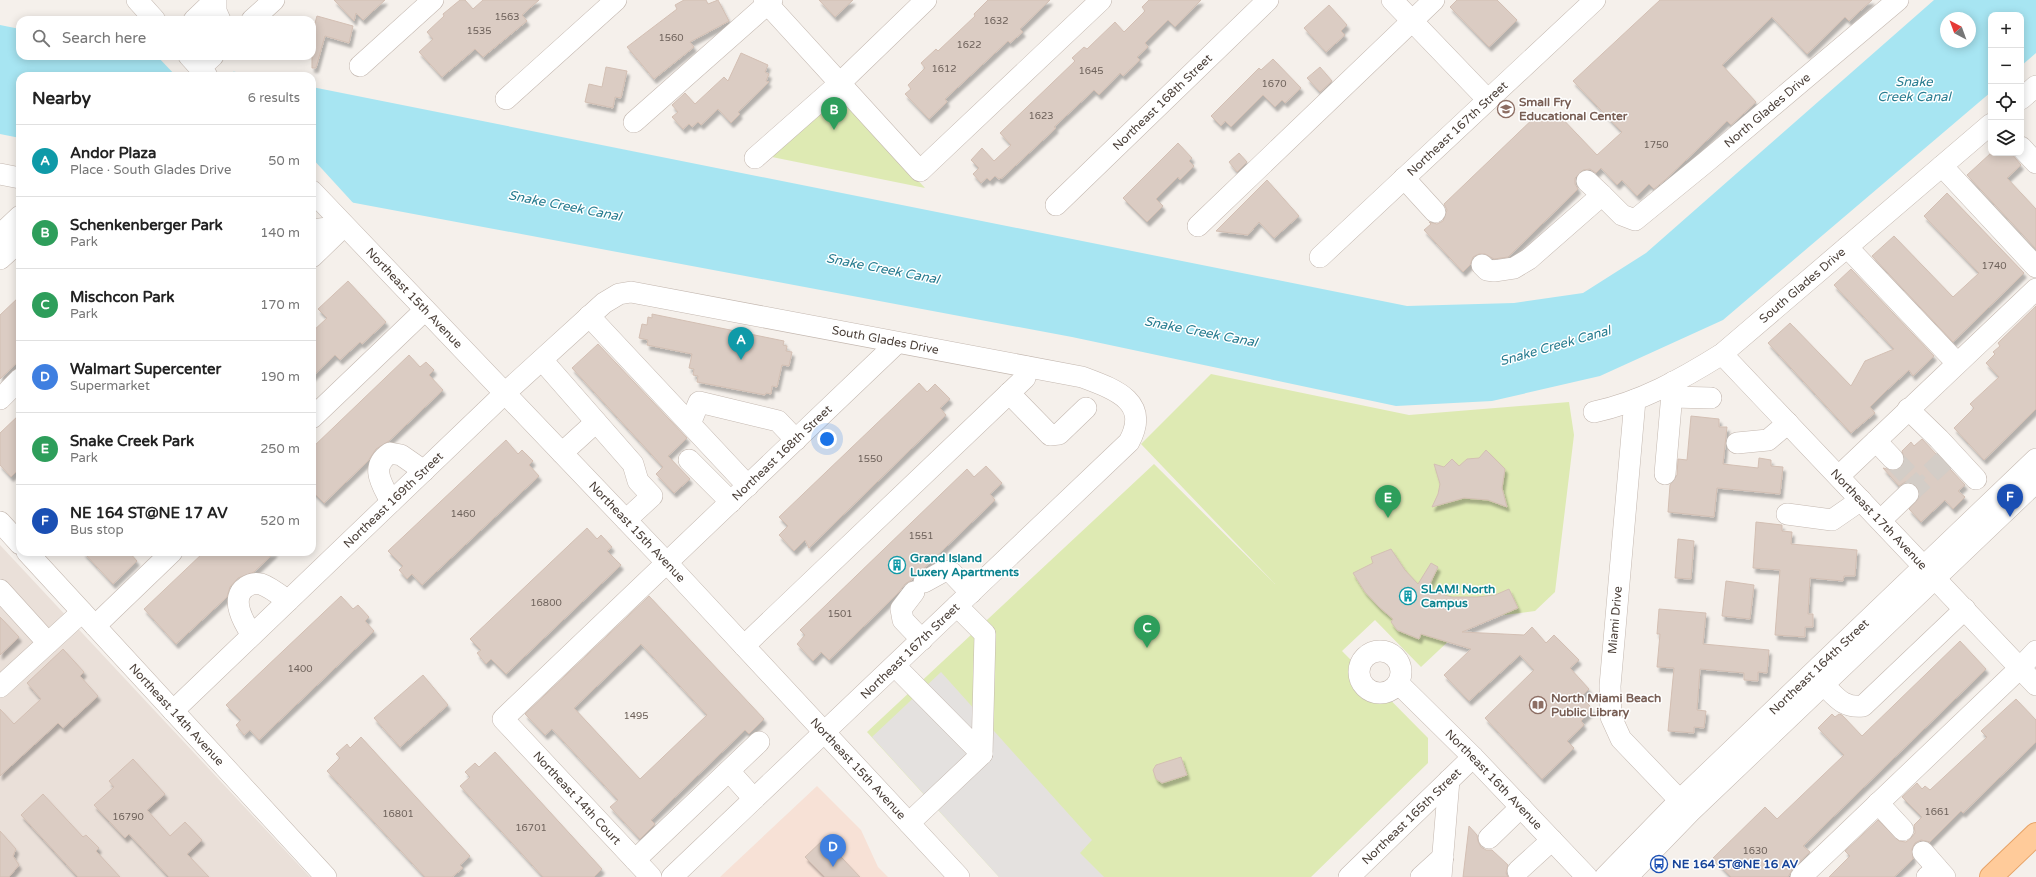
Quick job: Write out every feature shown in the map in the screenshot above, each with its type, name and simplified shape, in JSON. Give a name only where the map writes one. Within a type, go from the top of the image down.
[{"type":"main road","points":[[1991,877],[2036,834]]},
{"type":"street","points":[[137,0],[151,16]]},
{"type":"street","points":[[198,16],[216,0]]},
{"type":"street","points":[[216,0],[216,11],[218,16]]},
{"type":"street","points":[[256,16],[274,0]]},
{"type":"street","points":[[360,66],[434,0]]},
{"type":"street","points":[[506,99],[616,0]]},
{"type":"street","points":[[755,158],[840,84],[926,0]]},
{"type":"street","points":[[634,122],[768,1],[840,84],[920,171],[1101,0]]},
{"type":"street","name":"Northeast 168th Street","points":[[1056,205],[1268,0]]},
{"type":"street","points":[[1392,0],[1488,100]]},
{"type":"street","points":[[1198,226],[1434,0]]},
{"type":"street","name":"Northeast 167th Street","points":[[1320,257],[1595,0]]},
{"type":"street","name":"North Glades Drive","points":[[1482,265],[1487,270],[1494,272],[1514,268],[1529,259],[1594,188],[1622,215],[1635,220],[1898,0]]},
{"type":"street","points":[[2024,96],[2036,86]]},
{"type":"street","name":"South Glades Drive","points":[[1594,412],[1614,408],[1635,400],[1673,390],[1722,354],[1988,127]]},
{"type":"street","points":[[2024,150],[2036,163]]},
{"type":"street","points":[[1942,166],[2036,267]]},
{"type":"street","points":[[0,174],[16,177]]},
{"type":"street","points":[[1404,178],[1435,212]]},
{"type":"street","name":"Northeast 15th Avenue","points":[[316,195],[667,563],[959,877]]},
{"type":"street","points":[[0,235],[16,220]]},
{"type":"street","points":[[316,228],[338,220]]},
{"type":"street","points":[[316,250],[338,220]]},
{"type":"street","points":[[0,259],[16,245]]},
{"type":"street","points":[[1847,247],[1957,363]]},
{"type":"street","points":[[1839,476],[2036,289]]},
{"type":"street","name":"South Glades Drive","points":[[619,294],[632,292],[1082,377],[1102,384],[1120,394],[1134,408],[1137,418]]},
{"type":"street","name":"Northeast 169th Street","points":[[173,711],[505,393],[589,316],[604,303],[619,294]]},
{"type":"street","points":[[316,414],[424,310]]},
{"type":"street","points":[[589,316],[748,486]]},
{"type":"street","name":"Northeast 168th Street","points":[[504,719],[897,343]]},
{"type":"street","name":"Northeast 17th Avenue","points":[[1722,354],[2036,685]]},
{"type":"street","points":[[542,360],[632,464],[638,481],[652,496],[626,520]]},
{"type":"street","points":[[744,646],[1025,378],[1027,367]]},
{"type":"street","points":[[0,399],[16,384]]},
{"type":"street","points":[[1664,474],[1673,390],[1711,398]]},
{"type":"street","points":[[1009,393],[1050,435],[1059,434],[1086,408]]},
{"type":"street","name":"Miami Drive","points":[[1635,400],[1610,686],[1610,704],[1612,717],[1621,739],[1685,806]]},
{"type":"street","points":[[690,424],[699,402],[778,420],[796,440]]},
{"type":"street","points":[[1908,409],[1951,455],[1976,479]]},
{"type":"street","name":"Northeast 167th Street","points":[[672,877],[1129,442],[1135,430],[1137,418]]},
{"type":"street","points":[[562,453],[596,422]]},
{"type":"street","points":[[1737,443],[1768,440],[1788,423]]},
{"type":"street","points":[[1876,441],[1894,459]]},
{"type":"street","points":[[391,502],[382,484],[379,473],[378,466],[381,459],[390,453],[401,455],[424,471]]},
{"type":"street","name":"Northeast 164th Street","points":[[1605,877],[1824,685],[2036,459]]},
{"type":"street","points":[[689,460],[731,502]]},
{"type":"street","name":"Northeast 164th Street","points":[[1626,877],[1685,806],[1930,573],[2036,482]]},
{"type":"street","points":[[1881,520],[1908,494]]},
{"type":"street","points":[[1787,514],[1832,520],[1861,500]]},
{"type":"street","name":"Northeast 14th Avenue","points":[[0,522],[16,537]]},
{"type":"street","name":"Northeast 14th Avenue","points":[[33,556],[88,619],[326,877]]},
{"type":"street","points":[[0,687],[52,639],[88,619],[167,556]]},
{"type":"street","points":[[909,823],[982,754],[985,634],[964,599],[952,573],[944,571],[919,587],[901,609],[902,620],[922,640]]},
{"type":"street","points":[[252,635],[242,619],[239,605],[239,596],[244,589],[250,584],[260,584],[288,601]]},
{"type":"street","points":[[0,590],[52,639]]},
{"type":"street","points":[[1824,685],[1844,704],[1853,707],[1863,706],[1965,609]]},
{"type":"street","points":[[1801,877],[2036,651]]},
{"type":"street","points":[[895,666],[982,754]]},
{"type":"street","name":"Northeast 16th Avenue","points":[[1398,683],[1473,757],[1587,877]]},
{"type":"street","name":"Northeast 14th Court","points":[[504,719],[651,877]]},
{"type":"street","points":[[635,860],[759,742]]},
{"type":"street","name":"Northeast 165th Street","points":[[1349,877],[1473,757]]},
{"type":"street","points":[[728,771],[754,799]]},
{"type":"street","points":[[1442,877],[1448,780]]},
{"type":"street","points":[[1878,803],[1903,830]]},
{"type":"street","points":[[1489,838],[1521,807]]},
{"type":"street","points":[[1518,871],[1552,840]]},
{"type":"street","points":[[1923,852],[1936,874]]},
{"type":"street","points":[[1421,877],[1443,857]]},
{"type":"shaded area","points":[[0,545],[310,877],[0,877]]},
{"type":"shaded area","points":[[941,672],[1092,840],[1080,853],[1104,877],[999,877],[872,737]]},
{"type":"shaded area","points":[[817,786],[861,830],[878,867],[888,877],[720,877]]},
{"type":"green space","points":[[838,93],[925,188],[767,156]]},
{"type":"green space","points":[[1211,374],[1409,415],[1569,402],[1574,435],[1555,592],[1535,611],[1472,619],[1421,667],[1375,620],[1342,651],[1428,738],[1428,763],[1311,877],[999,877],[867,732],[1154,464],[1275,584],[1141,444]]},
{"type":"water","name":"Snake Creek Canal","points":[[1934,0],[2036,0],[2036,53],[2024,63],[2024,12],[1988,12],[1988,95],[1723,320],[1600,376],[1492,401],[1396,406],[1072,337],[316,196],[316,88],[1407,306],[1514,303],[1583,293],[1646,253]]},
{"type":"water","points":[[0,25],[16,28],[16,60],[175,60],[236,72],[16,72],[16,137],[0,134]]},
{"type":"pier","points":[[161,60],[186,60],[232,69],[234,72],[172,72]]},
{"type":"pier","points":[[316,162],[355,205],[316,198]]},
{"type":"building","points":[[334,0],[385,0],[363,20],[356,13],[354,21]]},
{"type":"building","points":[[460,0],[465,0],[473,9],[483,0],[539,0],[522,15],[527,21],[483,57],[475,49],[442,77],[419,52],[433,39],[427,32],[444,16],[443,14]]},
{"type":"building","points":[[684,0],[706,0],[708,4],[718,0],[729,21],[690,42],[694,47],[654,79],[627,47],[677,9],[675,5]]},
{"type":"building","points":[[819,0],[853,0],[835,17]]},
{"type":"building","points":[[988,0],[1050,0],[1020,29],[1023,32],[1010,43],[1008,41],[945,99],[947,102],[929,119],[905,94],[911,89],[908,85],[925,68],[921,63],[936,49],[938,51],[975,16],[974,14]]},
{"type":"building","points":[[1149,0],[1201,0],[1175,27],[1168,20],[1145,43],[1148,47],[1137,57],[1140,60],[1123,76],[1120,73],[1099,95],[1094,90],[1002,178],[999,179],[995,176],[990,181],[987,178],[981,183],[973,174],[979,168],[971,160],[982,148],[994,161],[1011,145],[1000,133],[1075,61],[1072,58],[1084,47],[1087,49],[1115,22],[1124,32],[1145,11],[1142,7]]},
{"type":"building","points":[[1457,0],[1497,0],[1517,20],[1489,47],[1450,7]]},
{"type":"building","points":[[1660,0],[1872,0],[1849,21],[1845,17],[1807,54],[1772,17],[1722,65],[1756,102],[1731,125],[1727,121],[1665,180],[1654,189],[1649,184],[1637,196],[1622,180],[1617,185],[1601,168],[1596,173],[1590,169],[1583,170],[1575,178],[1575,184],[1578,189],[1508,257],[1494,259],[1485,254],[1479,254],[1473,257],[1470,265],[1463,272],[1424,230],[1431,224],[1429,222],[1437,224],[1443,221],[1447,210],[1444,204],[1539,113],[1547,122],[1557,113],[1597,155],[1622,132],[1573,81]]},
{"type":"building","points":[[1329,5],[1347,25],[1341,31],[1345,35],[1326,52],[1304,28]]},
{"type":"building","points":[[317,16],[353,26],[349,43],[325,36],[316,68],[312,68],[312,60],[316,60]]},
{"type":"building","points":[[741,53],[768,65],[765,72],[769,74],[766,81],[769,82],[738,112],[740,114],[731,123],[718,109],[701,125],[698,122],[692,127],[689,124],[683,129],[672,117],[678,112],[672,105],[685,93],[695,104],[724,77],[728,81]]},
{"type":"building","points":[[1273,59],[1301,88],[1285,103],[1282,100],[1275,107],[1263,95],[1231,127],[1225,121],[1221,126],[1211,116],[1259,68],[1261,70]]},
{"type":"building","points":[[606,67],[627,71],[621,98],[615,97],[613,108],[585,102],[589,84],[602,87]]},
{"type":"building","points":[[1320,67],[1332,81],[1320,92],[1307,78]]},
{"type":"building","points":[[1178,143],[1192,158],[1189,161],[1194,166],[1180,180],[1178,177],[1156,199],[1163,206],[1147,222],[1123,198]]},
{"type":"building","points":[[1239,153],[1247,162],[1237,172],[1229,162]]},
{"type":"building","points":[[1988,156],[2014,156],[2021,165],[2007,178],[2036,209],[2036,249],[1967,175]]},
{"type":"building","points":[[1267,180],[1299,216],[1274,238],[1259,222],[1248,235],[1216,231]]},
{"type":"building","points":[[1947,193],[2024,273],[1953,342],[1872,256],[1894,236],[1953,297],[1979,273],[1924,216]]},
{"type":"building","points":[[1851,269],[1934,356],[1913,376],[1909,370],[1888,389],[1870,407],[1875,413],[1851,433],[1768,343],[1790,323],[1851,386],[1865,361],[1894,349],[1834,285]]},
{"type":"building","points":[[348,281],[386,322],[362,344],[360,342],[340,360],[335,355],[316,373],[316,328],[327,318],[318,309]]},
{"type":"building","points":[[16,300],[16,364],[0,379],[0,315]]},
{"type":"building","points":[[2036,306],[2036,409],[1984,460],[1954,428],[1974,408],[1970,404],[1999,377],[1986,363],[1995,354],[1993,352],[2000,346],[1998,343]]},
{"type":"building","points":[[652,314],[784,341],[783,345],[787,346],[786,351],[792,352],[789,366],[782,365],[777,387],[772,386],[771,394],[766,393],[765,395],[697,382],[698,376],[693,375],[694,369],[689,368],[692,354],[647,345],[648,340],[639,338],[642,324],[647,325],[648,317],[652,318]]},
{"type":"building","points":[[598,344],[687,438],[668,456],[690,479],[674,493],[656,474],[663,467],[572,368]]},
{"type":"building","points":[[409,355],[420,367],[426,362],[434,370],[429,375],[443,390],[389,441],[376,449],[368,461],[324,503],[316,495],[316,444]]},
{"type":"building","points":[[919,383],[927,392],[935,384],[950,399],[940,408],[946,415],[809,548],[805,540],[794,551],[779,535],[788,526],[779,517]]},
{"type":"building","points":[[1691,416],[1719,419],[1719,427],[1727,427],[1723,464],[1758,468],[1759,458],[1771,460],[1771,466],[1783,467],[1780,494],[1717,488],[1714,517],[1668,512],[1670,485],[1677,475],[1678,459],[1687,460]]},
{"type":"building","points":[[16,418],[16,472],[11,477],[0,465],[0,433]]},
{"type":"building","points":[[1922,439],[1965,485],[1958,491],[1965,497],[1953,509],[1945,500],[1921,522],[1909,509],[1919,498],[1920,492],[1917,486],[1911,482],[1905,482],[1899,486],[1883,468],[1895,471],[1901,468],[1905,462],[1902,451],[1911,442],[1914,446]]},
{"type":"building","points":[[506,440],[518,454],[522,450],[533,461],[529,465],[539,476],[422,585],[412,574],[407,579],[399,570],[403,566],[388,551]]},
{"type":"building","points":[[1486,450],[1505,469],[1502,488],[1507,507],[1488,500],[1464,498],[1432,507],[1438,494],[1440,484],[1434,464],[1444,467],[1452,459],[1459,466],[1467,459],[1479,458]]},
{"type":"building","name":"Grand Island Luxery Apartments","points":[[986,466],[1002,483],[990,494],[995,500],[924,568],[914,575],[913,579],[905,584],[898,593],[829,660],[821,652],[813,661],[797,644],[805,635],[800,630],[967,469],[974,477]]},
{"type":"building","points":[[1756,522],[1782,525],[1782,531],[1792,532],[1791,544],[1857,550],[1855,576],[1844,576],[1843,581],[1810,578],[1808,614],[1813,614],[1813,627],[1805,627],[1805,637],[1775,635],[1780,570],[1753,568]]},
{"type":"building","points":[[587,528],[597,539],[601,535],[612,547],[607,551],[621,565],[506,674],[491,659],[486,664],[477,653],[481,650],[470,639]]},
{"type":"building","points":[[1678,539],[1694,541],[1691,579],[1675,578]]},
{"type":"building","name":"North Miami Beach Public Library","points":[[1391,549],[1405,570],[1418,584],[1431,563],[1438,567],[1427,590],[1452,597],[1477,597],[1495,595],[1509,589],[1518,608],[1462,632],[1524,635],[1532,627],[1546,643],[1554,635],[1579,660],[1570,668],[1589,689],[1581,697],[1593,709],[1581,721],[1584,725],[1567,741],[1574,748],[1542,779],[1485,718],[1534,670],[1520,655],[1469,701],[1444,675],[1471,649],[1421,634],[1419,639],[1397,630],[1391,622],[1393,619],[1365,592],[1353,573],[1373,563],[1371,557]]},
{"type":"building","points":[[87,556],[133,556],[137,561],[113,584]]},
{"type":"building","points":[[200,556],[271,556],[254,572],[238,578],[230,587],[227,597],[176,644],[144,609]]},
{"type":"building","points":[[1726,581],[1754,585],[1750,619],[1722,616]]},
{"type":"building","points":[[341,596],[353,609],[358,605],[369,617],[365,621],[374,631],[259,740],[250,730],[244,735],[236,725],[241,720],[226,705]]},
{"type":"building","points":[[649,596],[764,719],[749,734],[745,730],[651,820],[655,824],[640,839],[610,807],[618,800],[552,729],[545,735],[525,714]],"holes":[[[641,644],[707,715],[640,779],[574,708]]]},
{"type":"building","points":[[1659,609],[1706,613],[1703,644],[1769,650],[1767,673],[1758,672],[1758,681],[1744,680],[1744,673],[1700,669],[1697,710],[1706,711],[1704,728],[1694,727],[1694,733],[1668,731],[1674,668],[1657,667],[1660,634],[1657,634]]},
{"type":"building","points":[[0,617],[19,637],[0,655]]},
{"type":"building","points":[[1960,641],[1986,669],[1803,846],[1810,852],[1793,868],[1788,877],[1731,877],[1713,858],[1765,807],[1777,819],[1844,755],[1818,728],[1832,714],[1835,717],[1839,714],[1842,715],[1862,736]]},
{"type":"building","points":[[63,649],[84,672],[80,676],[98,696],[63,728],[58,723],[0,776],[0,709],[14,724],[41,699],[27,683]]},
{"type":"building","points":[[423,675],[448,705],[400,747],[374,718]]},
{"type":"building","points":[[2016,699],[2036,720],[2036,742],[1963,813],[1961,811],[1930,842],[1921,840],[1915,843],[1912,849],[1913,859],[1894,877],[1829,877],[1850,856],[1845,851],[1878,820],[1899,841],[1906,842],[1911,838],[1915,833],[1914,825],[1922,817],[1902,797],[1917,783],[1922,789],[1925,786],[1930,790],[1987,737],[1981,731]]},
{"type":"building","points":[[361,737],[470,856],[460,865],[463,868],[452,877],[425,877],[327,771],[340,758],[336,754],[347,744],[350,748]]},
{"type":"building","points":[[495,752],[602,869],[594,877],[543,877],[460,786],[470,777],[465,772],[475,763],[479,767]]},
{"type":"building","points":[[1181,757],[1187,775],[1162,783],[1156,779],[1153,770],[1156,765]]},
{"type":"building","points":[[133,759],[165,794],[147,810],[170,836],[185,822],[202,840],[187,854],[209,877],[169,877],[129,834],[125,838],[94,805],[114,787],[109,781]]},
{"type":"building","points":[[43,794],[83,837],[86,835],[99,848],[96,851],[120,877],[78,877],[21,815]]},
{"type":"building","points":[[1469,826],[1477,835],[1481,847],[1486,850],[1492,850],[1508,865],[1506,873],[1508,877],[1463,877]]},
{"type":"building","points":[[0,831],[16,849],[13,856],[19,865],[9,877],[0,877]]},
{"type":"building","points":[[824,839],[860,877],[825,877],[805,857]]},
{"type":"tunnel","points":[[1908,494],[1949,456]]},
{"type":"tunnel","points":[[1893,459],[1918,485]]},
{"type":"place","name":"Small Fry Educational Center","points":[[1506,109]]},
{"type":"place","name":"Schenkenberger Park","points":[[834,130]]},
{"type":"place","name":"Andor Plaza","points":[[741,360]]},
{"type":"place","name":"NE 164 ST@NE 17 AV","points":[[2010,517]]},
{"type":"place","name":"Snake Creek Park","points":[[1388,518]]},
{"type":"place","name":"Grand Island Luxery Apartments","points":[[897,565]]},
{"type":"place","name":"SLAM! North Campus","points":[[1408,596]]},
{"type":"place","name":"Mischcon Park","points":[[1147,648]]},
{"type":"place","name":"North Miami Beach Public Library","points":[[1538,705]]},
{"type":"place","name":"NE 164 ST@NE 16 AV","points":[[1659,864]]},
{"type":"place","name":"Walmart Supercenter","points":[[833,867]]}]
